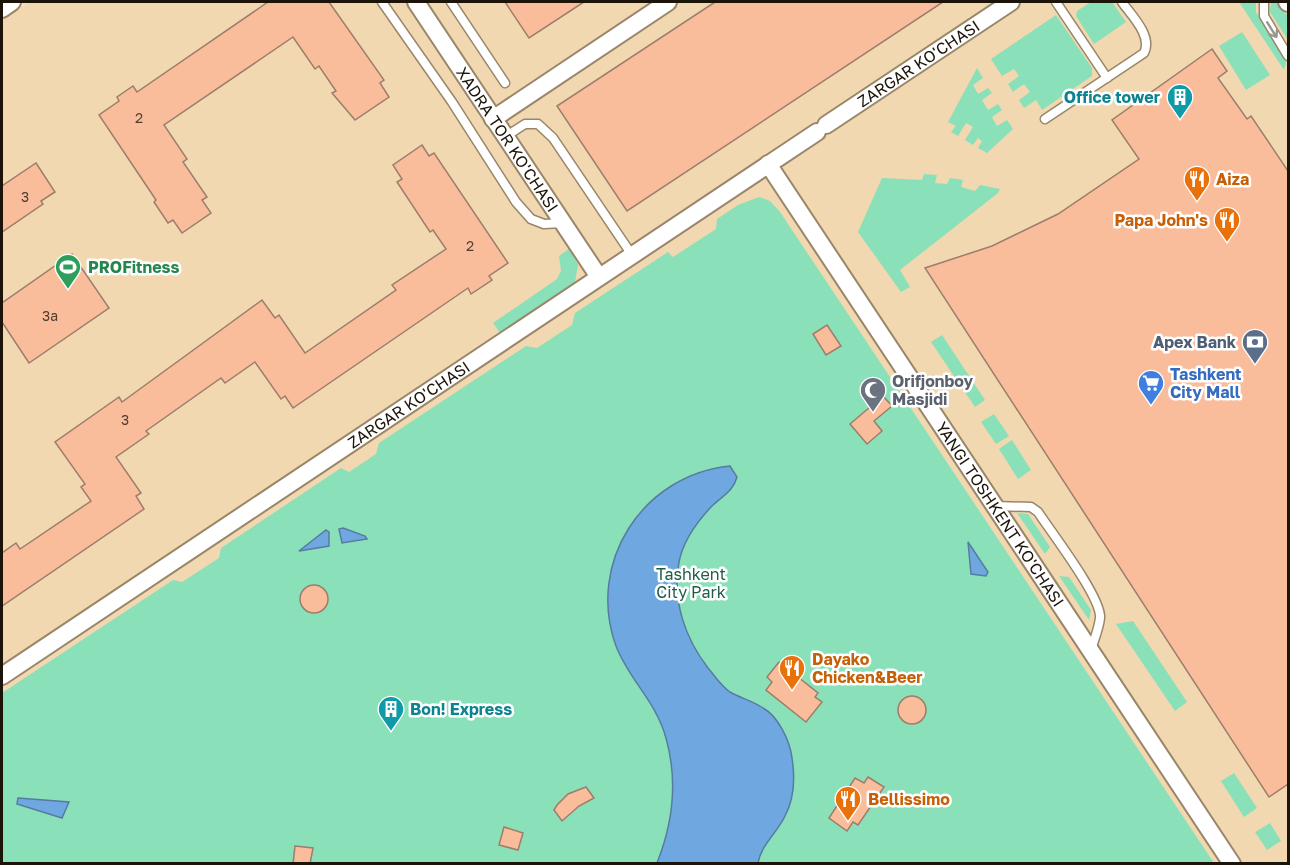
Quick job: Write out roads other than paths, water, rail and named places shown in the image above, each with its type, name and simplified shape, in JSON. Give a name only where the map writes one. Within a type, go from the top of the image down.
[{"type":"street","points":[[2,9],[12,2]]},
{"type":"street","name":"XADRA TOR KO'CHASI","points":[[416,2],[599,277]]},
{"type":"street","points":[[493,119],[668,2]]},
{"type":"street","name":"ZARGAR KO'CHASI","points":[[2,676],[1011,2]]},
{"type":"street","name":"YANGI TOSHKENT KO'CHASI","points":[[768,164],[1232,864]]},
{"type":"lane","points":[[382,2],[452,102],[516,202],[531,219],[544,224],[563,224]]},
{"type":"lane","points":[[451,2],[505,83]]},
{"type":"lane","points":[[1056,2],[1107,78]]},
{"type":"lane","points":[[1046,119],[1144,53],[1148,46],[1146,37],[1122,2]]},
{"type":"lane","points":[[1264,2],[1264,16],[1288,56]]},
{"type":"lane","points":[[505,137],[525,124],[538,124],[553,138],[632,255]]},
{"type":"lane","points":[[995,506],[1030,507],[1038,512],[1064,551],[1098,603],[1101,617],[1091,650]]},
{"type":"water","points":[[730,466],[737,477],[733,486],[701,519],[691,532],[684,547],[677,577],[679,605],[693,644],[718,681],[730,692],[755,703],[768,712],[782,730],[789,744],[792,758],[792,795],[782,822],[762,850],[758,863],[657,863],[667,833],[672,802],[670,754],[662,725],[656,713],[628,670],[616,646],[609,615],[609,584],[616,555],[629,528],[647,505],[671,486],[699,473]]},
{"type":"water","points":[[343,528],[365,536],[367,539],[342,543],[339,529]]},
{"type":"water","points":[[326,530],[329,532],[329,546],[299,551]]},
{"type":"water","points":[[968,542],[988,572],[986,576],[971,574]]},
{"type":"water","points":[[18,798],[69,802],[62,818],[17,804]]},
{"type":"place","name":"Office tower","points":[[1180,120]]},
{"type":"place","name":"Aiza","points":[[1197,202]]},
{"type":"place","name":"Papa John's","points":[[1227,243]]},
{"type":"place","name":"PROFitness","points":[[68,290]]},
{"type":"place","name":"Apex Bank","points":[[1255,365]]},
{"type":"place","name":"Tashkent City Mall","points":[[1151,406]]},
{"type":"place","name":"Orifjonboy Masjidi","points":[[873,413]]},
{"type":"place","name":"Dayako Chicken&Beer","points":[[792,691]]},
{"type":"place","name":"Bon! Express","points":[[391,732]]},
{"type":"place","name":"Bellissimo","points":[[848,822]]},
{"type":"park label","name":"Tashkent City Park","points":[[691,583]]}]
